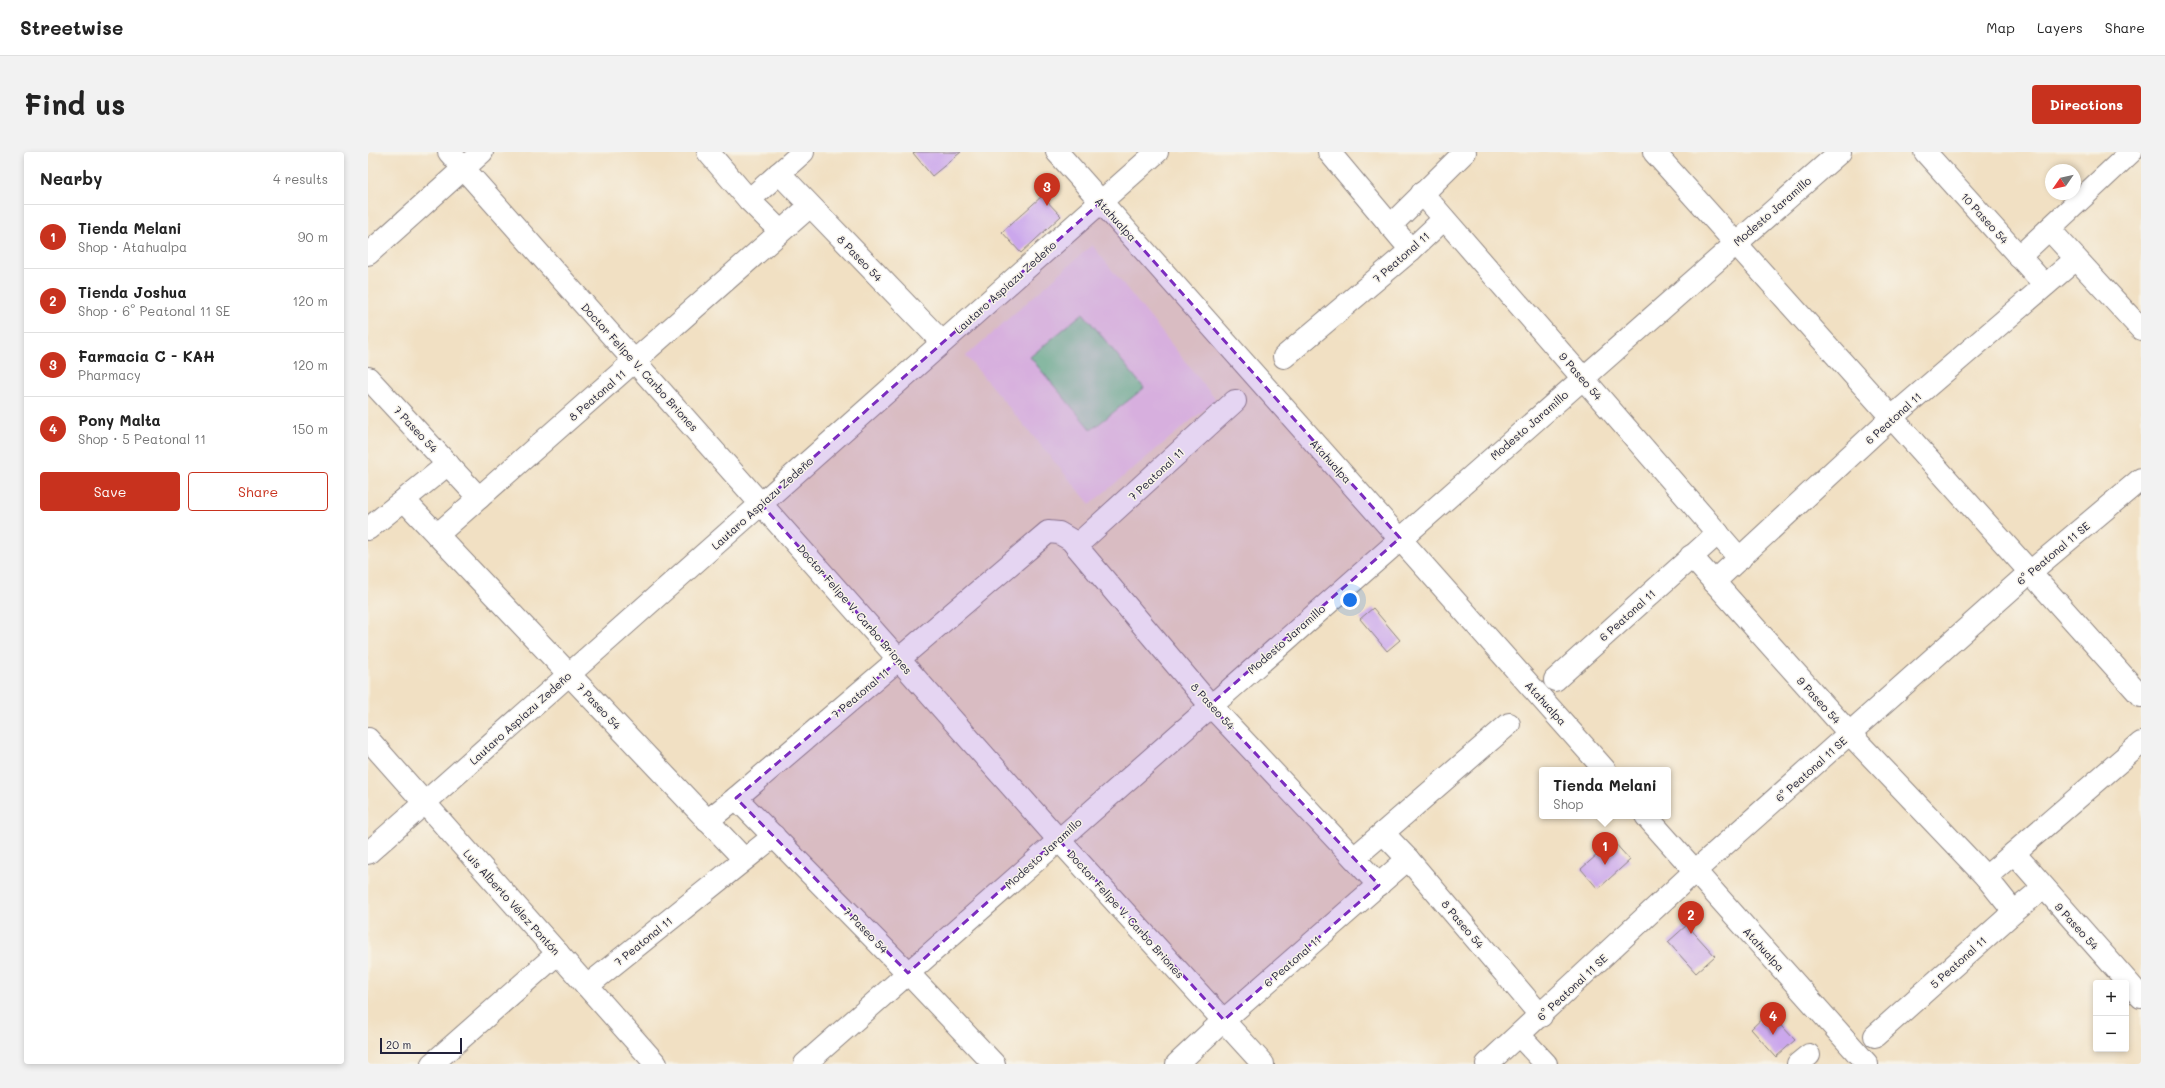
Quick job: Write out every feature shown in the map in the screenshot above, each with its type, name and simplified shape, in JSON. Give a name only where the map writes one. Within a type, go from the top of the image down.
[{"type":"street","name":"Doctor Felipe V. Carbo Briones","points":[[449,152],[1058,839],[1264,1064]]},
{"type":"street","points":[[368,254],[482,152]]},
{"type":"street","points":[[708,152],[749,200],[780,231]]},
{"type":"street","points":[[749,200],[803,152]]},
{"type":"street","name":"Atahualpa","points":[[1057,152],[1602,767]]},
{"type":"street","name":"Lautaro Aspiazu Zedeño","points":[[368,853],[1156,152]]},
{"type":"street","points":[[1329,152],[1411,250]]},
{"type":"street","points":[[1390,226],[1465,152]]},
{"type":"street","points":[[1654,152],[1735,244],[1892,417],[2029,573],[2141,696]]},
{"type":"street","name":"Modesto Jaramillo","points":[[805,1064],[1210,705],[1840,152]]},
{"type":"street","name":"10 Paseo 54","points":[[1925,152],[2045,285]]},
{"type":"street","points":[[2019,256],[2131,152]]},
{"type":"street","name":"8 Paseo 54","points":[[779,173],[942,342]]},
{"type":"street","name":"9 Paseo 54","points":[[1422,193],[1740,559]]},
{"type":"street","name":"8 Peatonal 11","points":[[437,535],[810,206]]},
{"type":"street","name":"7 Peatonal 11","points":[[1284,357],[1411,250],[1444,219]]},
{"type":"street","points":[[2049,229],[2141,329]]},
{"type":"street","name":"6 Peatonal 11","points":[[1714,582],[1892,417],[2076,259]]},
{"type":"street","name":"7 Paseo 54","points":[[368,378],[479,498]]},
{"type":"street","name":"7 Peatonal 11","points":[[1076,546],[1235,401]]},
{"type":"street","points":[[368,529],[448,464]]},
{"type":"street","name":"6° Peatonal 11 SE","points":[[1487,1064],[1695,871],[2029,573],[2141,479]]},
{"type":"street","name":"7 Paseo 54","points":[[404,500],[744,859]]},
{"type":"street","name":"8 Paseo 54","points":[[1048,532],[1053,531],[1065,536],[1076,546],[1210,705],[1379,885]]},
{"type":"street","name":"7 Peatonal 11","points":[[707,821],[899,660],[1048,532]]},
{"type":"street","name":"6 Peatonal 11","points":[[1555,680],[1718,533]]},
{"type":"street","name":"9 Paseo 54","points":[[1691,556],[1850,734],[1986,877],[2014,912]]},
{"type":"street","points":[[1354,858],[1509,724]]},
{"type":"street","name":"Luis Alberto Vélez Pontón","points":[[368,739],[656,1064]]},
{"type":"street","points":[[1986,877],[2141,743]]},
{"type":"street","name":"7 Paseo 54","points":[[736,798],[908,973],[994,1064]]},
{"type":"street","name":"Atahualpa","points":[[1649,819],[1866,1064]]},
{"type":"street","name":"8 Paseo 54","points":[[1383,833],[1408,859],[1540,1016]]},
{"type":"street","name":"7 Peatonal 11","points":[[587,986],[774,836]]},
{"type":"street","name":"9 Paseo 54","points":[[2014,853],[2043,888],[2141,997]]},
{"type":"street","name":"6 Peatonal 11","points":[[1177,1064],[1224,1020],[1408,859]]},
{"type":"street","name":"5 Peatonal 11","points":[[1875,1036],[2043,888]]},
{"type":"street","points":[[432,1064],[558,953]]},
{"type":"street","points":[[1519,1035],[1546,1064]]},
{"type":"highlighted area","points":[[1101,202],[1400,538],[1210,705],[1379,885],[1224,1020],[1058,839],[908,973],[736,798],[899,660],[761,504]]},
{"type":"shaded area","points":[[1092,245],[1216,400],[1090,504],[966,356]]},
{"type":"green space","points":[[1083,313],[1144,388],[1091,430],[1030,357]]},
{"type":"building","points":[[961,152],[932,176],[913,153]]},
{"type":"building","points":[[1042,196],[1061,216],[1021,253],[1002,232]]},
{"type":"building","points":[[1373,608],[1400,640],[1387,651],[1360,619]]},
{"type":"building","points":[[1613,841],[1630,860],[1598,889],[1581,869]]},
{"type":"building","points":[[1687,925],[1715,956],[1696,973],[1668,942]]},
{"type":"building","points":[[1769,1012],[1795,1040],[1776,1057],[1751,1029]]},
{"type":"place","name":"Farmacia C - KAH","points":[[1047,206]]},
{"type":"place","name":"Tienda Melani","points":[[1605,865]]},
{"type":"place","name":"Tienda Joshua","points":[[1691,934]]},
{"type":"place","name":"Pony Malta","points":[[1773,1035]]}]
